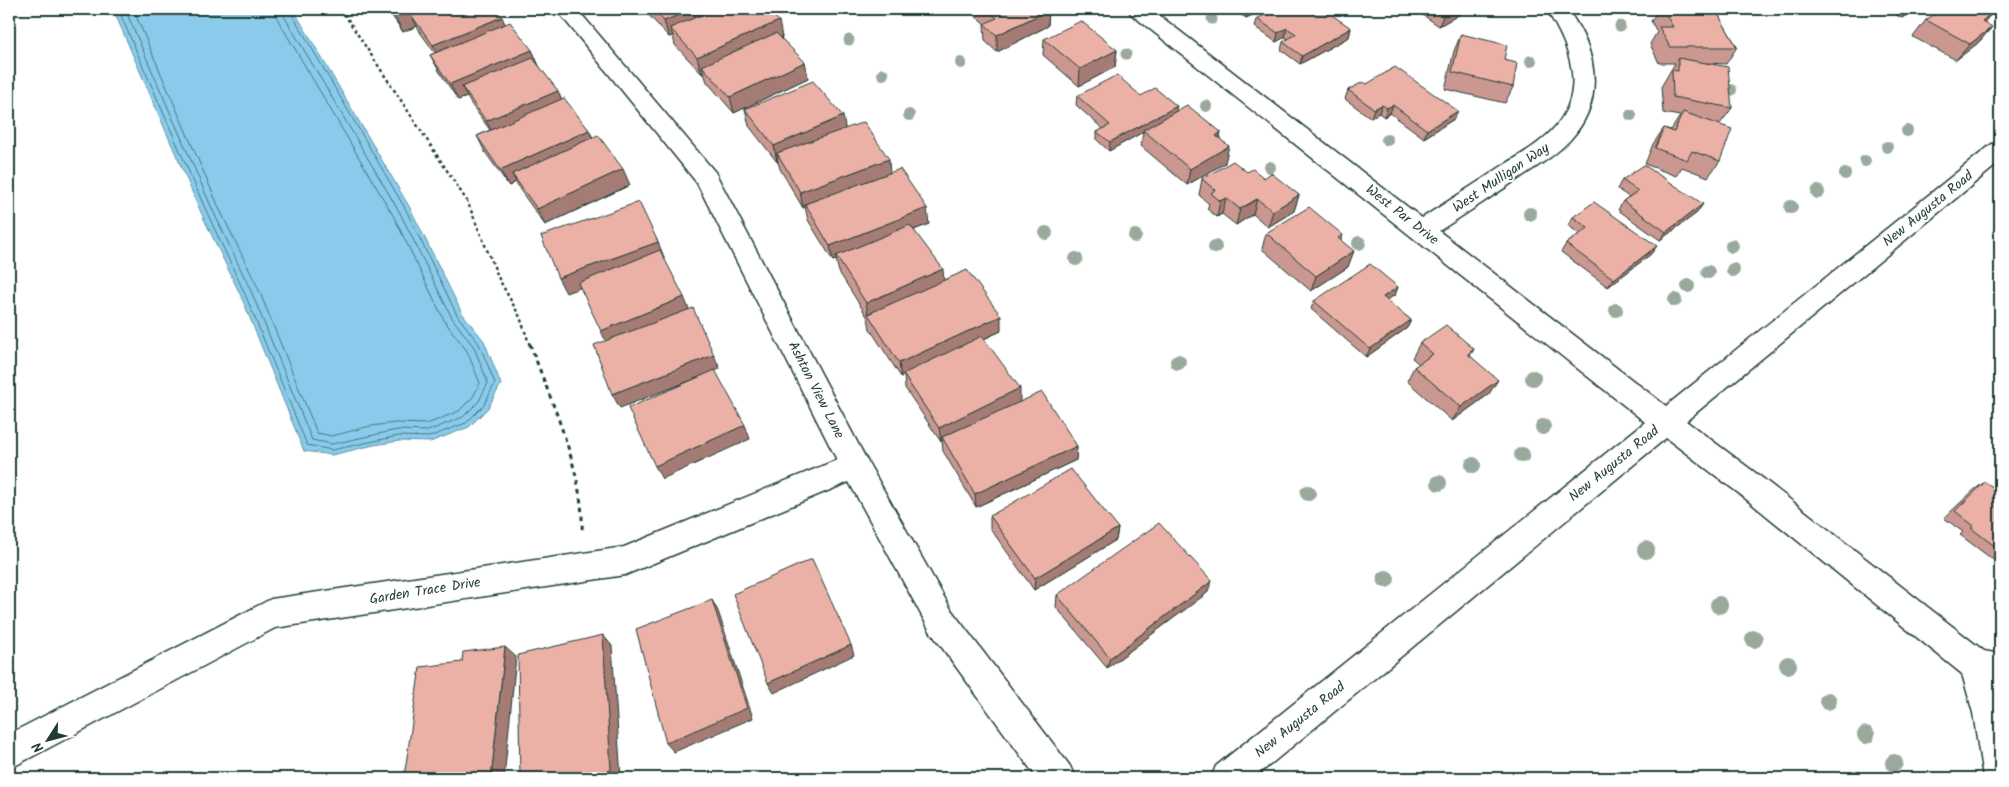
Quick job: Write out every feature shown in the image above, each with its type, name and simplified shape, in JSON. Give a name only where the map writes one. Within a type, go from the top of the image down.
[{"type":"street","name":"Ashton View Lane","points":[[566,9],[707,178],[855,466],[941,622],[1058,778]]},
{"type":"street","name":"West Par Drive","points":[[1138,9],[1666,422],[1988,667]]},
{"type":"street","name":"West Mulligan Way","points":[[1422,230],[1544,150],[1563,133],[1572,121],[1582,97],[1584,72],[1582,56],[1575,38],[1556,9]]},
{"type":"street","name":"New Augusta Road","points":[[1228,778],[2000,150]]},
{"type":"street","name":"Garden Trace Drive","points":[[9,752],[271,614],[625,561],[855,466]]},
{"type":"street","points":[[1988,667],[1989,713],[2000,777]]},
{"type":"path","points":[[341,9],[467,201],[499,279],[520,317],[574,466],[583,514],[582,531]]},
{"type":"water","points":[[113,9],[293,9],[410,208],[462,313],[484,341],[501,384],[488,408],[469,427],[430,442],[399,441],[332,455],[304,451],[241,296],[203,217]]},
{"type":"building","points":[[389,9],[411,9],[394,15]]},
{"type":"building","points":[[427,9],[495,9],[502,17],[433,45],[411,15]]},
{"type":"building","points":[[653,9],[693,9],[664,21]]},
{"type":"building","points":[[716,9],[766,9],[779,21],[697,57],[670,28]]},
{"type":"building","points":[[986,9],[1049,10],[997,35],[984,24],[997,18]]},
{"type":"building","points":[[1275,9],[1323,9],[1351,28],[1302,56],[1283,42],[1296,34],[1287,28],[1278,33],[1257,19]]},
{"type":"building","points":[[1663,9],[1715,9],[1737,47],[1670,47],[1659,27],[1673,27]]},
{"type":"building","points":[[1942,9],[1990,9],[1992,10],[1989,12],[1992,13],[1982,21],[1992,27],[1970,44],[1926,20]]},
{"type":"building","points":[[1081,21],[1117,50],[1080,69],[1044,39]]},
{"type":"building","points":[[510,22],[532,50],[450,84],[430,55]]},
{"type":"building","points":[[776,33],[805,62],[730,97],[702,66]]},
{"type":"building","points":[[1461,34],[1507,45],[1504,60],[1517,63],[1513,87],[1452,72]]},
{"type":"building","points":[[533,58],[558,91],[486,121],[462,87]]},
{"type":"building","points":[[1678,58],[1728,67],[1732,108],[1673,97],[1672,70],[1678,71]]},
{"type":"building","points":[[1395,67],[1458,111],[1427,130],[1393,105],[1387,108],[1382,105],[1374,109],[1348,90],[1363,82],[1367,84]]},
{"type":"building","points":[[1117,75],[1141,96],[1155,88],[1177,106],[1110,142],[1097,132],[1110,125],[1077,96]]},
{"type":"building","points":[[813,81],[843,116],[774,146],[745,109]]},
{"type":"building","points":[[564,98],[589,130],[500,170],[477,136]]},
{"type":"building","points":[[1187,105],[1221,132],[1216,136],[1229,146],[1190,169],[1143,130]]},
{"type":"building","points":[[1683,112],[1732,129],[1720,161],[1692,151],[1687,160],[1655,148],[1664,128],[1674,132]]},
{"type":"building","points":[[864,122],[889,159],[800,192],[777,153]]},
{"type":"building","points":[[598,135],[623,169],[537,209],[512,174]]},
{"type":"building","points":[[1233,161],[1247,172],[1253,169],[1264,178],[1271,173],[1299,195],[1273,211],[1257,199],[1240,209],[1226,198],[1220,201],[1211,193],[1215,190],[1202,179]]},
{"type":"building","points":[[1644,165],[1703,204],[1666,232],[1623,201],[1638,191],[1622,180]]},
{"type":"building","points":[[900,169],[927,208],[830,246],[805,204]]},
{"type":"building","points":[[639,202],[658,242],[558,278],[541,236]]},
{"type":"building","points":[[1594,202],[1657,246],[1614,279],[1566,244],[1588,228],[1573,217]]},
{"type":"building","points":[[1309,207],[1343,235],[1338,238],[1354,251],[1316,276],[1266,233]]},
{"type":"building","points":[[910,225],[943,269],[866,303],[836,256]]},
{"type":"building","points":[[660,250],[684,297],[601,331],[578,283]]},
{"type":"building","points":[[1370,264],[1398,287],[1383,297],[1411,320],[1370,349],[1314,301]]},
{"type":"building","points":[[967,270],[1001,316],[899,363],[868,314]]},
{"type":"building","points":[[693,308],[714,355],[612,394],[594,345]]},
{"type":"building","points":[[1446,325],[1474,349],[1468,354],[1498,380],[1461,407],[1414,367],[1433,354],[1420,343]]},
{"type":"building","points":[[982,336],[1020,388],[939,428],[903,374]]},
{"type":"building","points":[[715,370],[745,425],[655,466],[628,408]]},
{"type":"building","points":[[1042,392],[1077,446],[975,494],[942,437]]},
{"type":"building","points":[[1071,469],[1118,528],[1035,578],[990,516]]},
{"type":"building","points":[[1985,482],[2000,492],[2000,550],[1971,528],[1974,526],[1955,511]]},
{"type":"building","points":[[1159,523],[1212,581],[1110,658],[1057,595]]},
{"type":"building","points":[[812,559],[851,645],[768,683],[733,594]]},
{"type":"building","points":[[712,600],[747,708],[666,743],[636,629]]},
{"type":"building","points":[[603,635],[611,770],[579,778],[520,778],[518,655]]},
{"type":"building","points":[[505,647],[491,778],[404,778],[420,667],[462,662],[463,652]]}]
